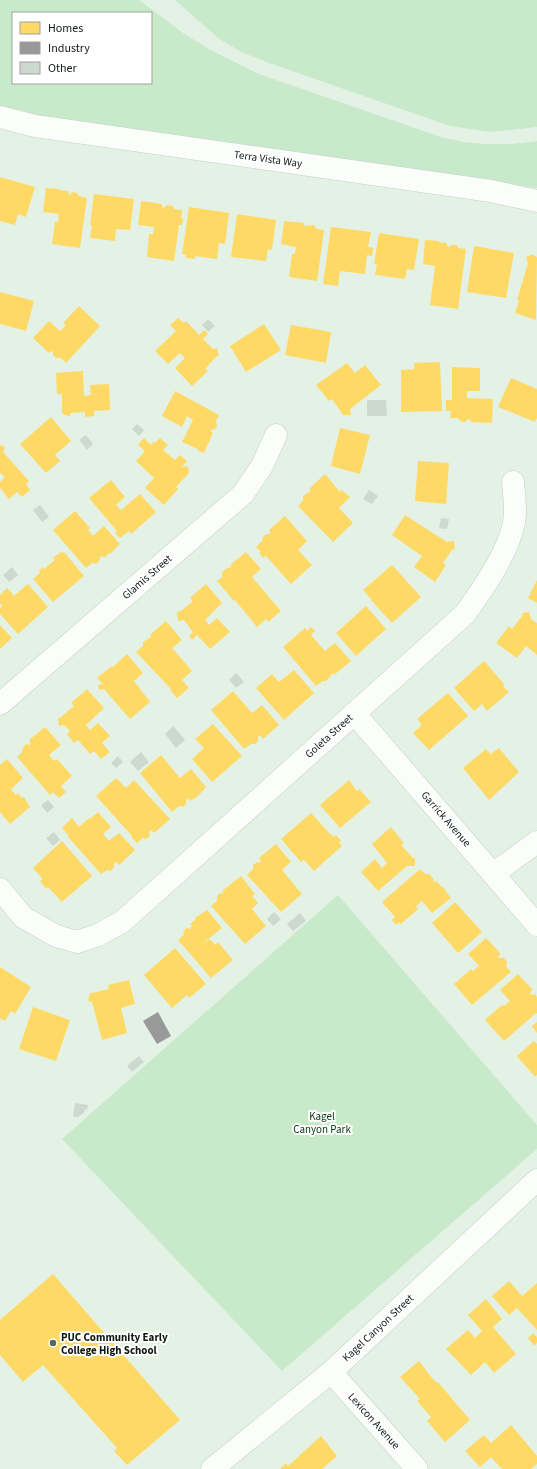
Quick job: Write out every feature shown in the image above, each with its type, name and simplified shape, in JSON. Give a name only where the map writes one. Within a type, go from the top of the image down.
[{"type":"street","name":"Terra Vista Way","points":[[0,117],[35,126],[491,191],[537,201]]},
{"type":"street","name":"Glamis Street","points":[[0,704],[243,494],[262,466],[276,435]]},
{"type":"street","name":"Goleta Street","points":[[0,889],[23,917],[56,936],[77,942],[98,935],[122,922],[465,614],[489,580],[509,539],[515,514],[513,482]]},
{"type":"street","name":"Garrick Avenue","points":[[354,713],[537,924]]},
{"type":"street","points":[[493,874],[537,842]]},
{"type":"street","name":"Kagel Canyon Street","points":[[212,1469],[331,1372],[537,1180]]},
{"type":"street","name":"Lexicon Avenue","points":[[331,1372],[417,1469]]},
{"type":"green space","points":[[0,0],[139,0],[183,33],[209,49],[259,74],[441,137],[463,142],[486,144],[512,144],[537,141],[537,188],[81,125],[0,107]]},
{"type":"green space","points":[[175,0],[537,0],[537,127],[491,132],[450,126],[272,64],[241,52],[218,38]]},
{"type":"green space","name":"Kagel Canyon Park","points":[[338,895],[537,1125],[537,1149],[282,1371],[62,1139]]},
{"type":"building: Homes","points":[[0,177],[35,187],[26,217],[18,214],[15,225],[0,221]]},
{"type":"building: Homes","points":[[46,188],[68,191],[69,195],[72,192],[77,193],[79,196],[87,198],[80,248],[52,244],[55,222],[58,222],[59,214],[43,212]]},
{"type":"building: Homes","points":[[94,194],[134,199],[130,230],[116,229],[115,241],[90,238]]},
{"type":"building: Homes","points":[[141,201],[162,204],[162,207],[164,208],[167,205],[173,206],[174,209],[182,210],[182,225],[179,225],[174,261],[147,257],[149,234],[153,234],[154,227],[138,225]]},
{"type":"building: Homes","points":[[189,207],[229,213],[225,244],[219,243],[217,259],[195,256],[195,259],[186,258],[186,255],[182,254]]},
{"type":"building: Homes","points":[[237,214],[276,220],[272,250],[268,249],[266,261],[231,257]]},
{"type":"building: Homes","points":[[284,221],[305,223],[304,226],[314,225],[316,229],[324,230],[317,281],[289,277],[292,254],[295,254],[296,247],[281,244]]},
{"type":"building: Homes","points":[[331,227],[371,232],[368,247],[373,248],[372,256],[367,255],[365,274],[340,271],[338,286],[323,284]]},
{"type":"building: Homes","points":[[379,233],[419,239],[414,270],[407,269],[405,279],[375,275],[377,265],[374,264]]},
{"type":"building: Homes","points":[[425,240],[439,241],[447,243],[447,246],[449,247],[452,245],[457,245],[458,248],[466,249],[458,309],[430,305],[435,266],[423,264]]},
{"type":"building: Homes","points":[[474,246],[514,253],[506,298],[467,292]]},
{"type":"building: Homes","points":[[533,254],[537,257],[536,320],[515,313],[519,301],[517,300],[528,263],[526,257]]},
{"type":"building: Homes","points":[[0,292],[34,301],[26,331],[0,324]]},
{"type":"building: Homes","points":[[79,306],[100,326],[66,363],[61,358],[56,358],[53,355],[53,352],[51,351],[49,353],[33,338],[49,321],[60,331],[66,325],[63,323]]},
{"type":"building: Homes","points":[[178,318],[184,323],[186,321],[199,335],[204,330],[208,334],[203,339],[213,349],[217,348],[219,356],[217,356],[205,369],[208,371],[192,386],[175,368],[185,358],[180,353],[168,364],[155,351],[176,331],[170,325]]},
{"type":"building: Homes","points":[[264,324],[281,350],[246,372],[230,346]]},
{"type":"building: Homes","points":[[291,325],[331,332],[326,363],[285,355]]},
{"type":"building: Homes","points":[[440,362],[442,411],[401,412],[401,370],[414,369],[414,363]]},
{"type":"building: Homes","points":[[347,363],[355,373],[365,365],[381,385],[350,409],[351,415],[343,415],[332,399],[329,401],[316,385]]},
{"type":"building: Homes","points":[[452,367],[480,368],[480,391],[467,391],[467,398],[493,399],[492,423],[471,422],[471,420],[468,419],[465,422],[461,422],[458,418],[450,418],[451,411],[446,411],[446,400],[452,400]]},
{"type":"building: Homes","points":[[83,371],[84,396],[91,395],[90,385],[109,384],[110,410],[94,411],[94,416],[85,417],[85,412],[71,413],[70,416],[65,415],[62,413],[62,394],[57,394],[56,373]]},
{"type":"building: Homes","points":[[511,378],[537,389],[537,418],[535,422],[498,407]]},
{"type":"building: Homes","points":[[175,391],[219,415],[216,421],[217,426],[215,429],[211,430],[213,433],[204,453],[182,442],[193,420],[187,416],[182,427],[162,416]]},
{"type":"building: Homes","points":[[51,417],[71,441],[55,455],[60,461],[46,473],[20,444]]},
{"type":"building: Homes","points":[[340,428],[370,435],[360,474],[331,466]]},
{"type":"building: Homes","points":[[144,438],[151,445],[154,441],[155,443],[160,438],[168,445],[163,450],[175,460],[180,455],[187,461],[182,467],[188,466],[189,474],[176,487],[178,489],[164,505],[145,488],[154,478],[136,461],[145,451],[138,445]]},
{"type":"building: Homes","points":[[0,445],[5,447],[3,452],[29,481],[26,484],[30,490],[22,497],[17,492],[9,499],[0,488],[0,482],[5,477],[0,473]]},
{"type":"building: Homes","points":[[418,461],[449,463],[446,504],[415,501]]},
{"type":"building: Homes","points":[[325,474],[340,492],[342,490],[350,497],[339,508],[353,523],[333,542],[298,506],[303,501],[303,496],[311,491],[309,489]]},
{"type":"building: Homes","points":[[111,480],[125,497],[116,505],[121,510],[140,494],[156,512],[131,534],[129,531],[120,538],[115,533],[117,531],[89,498]]},
{"type":"building: Homes","points":[[75,511],[90,528],[88,530],[93,536],[104,526],[120,544],[104,558],[102,556],[100,557],[100,560],[96,564],[92,563],[86,568],[53,530]]},
{"type":"building: Homes","points":[[405,515],[447,542],[454,541],[455,549],[452,550],[443,563],[446,565],[435,582],[414,567],[422,556],[392,535]]},
{"type":"building: Homes","points":[[285,516],[307,541],[298,550],[312,565],[291,584],[266,556],[263,558],[259,553],[261,552],[256,547],[266,534],[271,533],[269,530]]},
{"type":"building: Homes","points":[[61,552],[64,552],[84,576],[53,602],[33,579],[40,573],[39,571],[43,567],[44,569],[55,560],[53,558]]},
{"type":"building: Homes","points":[[246,552],[261,569],[252,577],[281,611],[268,622],[266,619],[257,627],[217,581],[222,577],[222,572],[227,568],[232,567],[230,565]]},
{"type":"building: Homes","points":[[392,565],[421,597],[392,623],[363,590]]},
{"type":"building: Homes","points":[[537,580],[537,603],[528,598]]},
{"type":"building: Homes","points":[[28,584],[48,607],[18,634],[0,614],[0,608],[2,606],[0,603],[0,595],[7,588],[14,596]]},
{"type":"building: Homes","points":[[206,584],[222,603],[205,620],[209,625],[217,618],[230,632],[210,649],[197,635],[192,640],[189,636],[193,632],[184,620],[178,621],[177,612],[181,611],[193,601],[190,598]]},
{"type":"building: Homes","points":[[366,606],[386,629],[356,656],[336,633]]},
{"type":"building: Homes","points":[[529,612],[531,619],[537,623],[537,655],[526,646],[517,658],[496,643],[509,626],[512,629],[523,615],[522,613]]},
{"type":"building: Homes","points":[[166,621],[182,640],[172,648],[192,671],[182,680],[189,688],[177,698],[170,690],[171,689],[136,652],[143,646],[143,642],[151,637],[150,635]]},
{"type":"building: Homes","points":[[0,625],[12,638],[0,649]]},
{"type":"building: Homes","points":[[311,627],[315,631],[311,635],[325,651],[335,643],[351,661],[334,675],[333,673],[326,681],[323,681],[316,686],[283,647],[305,628],[307,631]]},
{"type":"building: Homes","points":[[127,654],[143,673],[134,681],[150,702],[130,719],[104,689],[99,690],[98,685],[103,684],[97,678],[112,666],[113,667]]},
{"type":"building: Homes","points":[[484,661],[509,692],[487,711],[482,704],[474,711],[454,688]]},
{"type":"building: Homes","points":[[294,670],[314,693],[284,720],[256,688],[272,674],[279,682]]},
{"type":"building: Homes","points":[[87,689],[104,708],[86,725],[90,730],[98,723],[110,736],[102,743],[110,752],[101,759],[94,751],[90,754],[78,740],[74,743],[67,734],[70,731],[64,725],[59,726],[58,718],[74,706],[71,703]]},
{"type":"building: Homes","points":[[233,691],[252,713],[262,705],[279,725],[263,739],[260,735],[255,744],[251,744],[244,749],[211,710]]},
{"type":"building: Homes","points":[[448,693],[468,716],[429,750],[413,733],[422,725],[417,719]]},
{"type":"building: Homes","points":[[213,724],[242,756],[212,782],[192,759],[204,748],[195,739]]},
{"type":"building: Homes","points":[[45,727],[61,745],[49,755],[54,761],[57,759],[72,776],[61,786],[66,792],[59,798],[53,792],[50,795],[17,757],[22,752],[23,747],[26,744],[29,745],[31,743],[29,740]]},
{"type":"building: Homes","points":[[499,748],[519,772],[489,800],[463,768],[486,749],[491,754]]},
{"type":"building: Homes","points":[[161,755],[180,778],[191,769],[206,787],[197,797],[190,801],[188,798],[183,807],[179,806],[172,812],[140,773]]},
{"type":"building: Homes","points":[[7,759],[23,778],[11,789],[16,795],[18,793],[22,798],[24,797],[30,807],[10,824],[0,812],[0,765]]},
{"type":"building: Homes","points":[[116,778],[126,788],[134,780],[170,819],[154,833],[151,830],[149,832],[150,836],[146,839],[143,838],[137,843],[96,796]]},
{"type":"building: Homes","points":[[349,780],[357,791],[359,789],[371,802],[340,828],[320,805]]},
{"type":"building: Homes","points":[[98,812],[111,827],[103,834],[109,841],[119,833],[135,850],[119,865],[116,862],[114,863],[114,867],[111,871],[107,870],[101,874],[68,837],[69,836],[62,828],[72,818],[79,827]]},
{"type":"building: Homes","points":[[311,813],[331,835],[334,837],[336,835],[341,841],[339,843],[342,846],[314,871],[304,860],[301,862],[281,839]]},
{"type":"building: Homes","points":[[391,827],[404,843],[401,845],[413,858],[415,858],[415,866],[407,866],[378,891],[361,872],[375,859],[382,868],[387,863],[372,844]]},
{"type":"building: Homes","points":[[62,841],[92,876],[62,902],[48,887],[46,889],[40,881],[42,878],[33,868]]},
{"type":"building: Homes","points":[[276,844],[291,862],[282,870],[302,894],[281,912],[247,875],[253,869],[253,865],[257,862],[261,863],[259,858]]},
{"type":"building: Homes","points":[[420,869],[425,874],[429,874],[433,878],[434,883],[436,881],[443,887],[451,898],[432,913],[422,901],[416,906],[418,909],[401,924],[399,922],[396,925],[392,920],[395,917],[382,902]]},
{"type":"building: Homes","points":[[241,876],[255,894],[252,896],[258,903],[252,909],[266,926],[245,944],[211,906],[217,901],[217,896],[220,893],[224,894],[222,891]]},
{"type":"building: Homes","points":[[455,902],[482,932],[458,953],[432,923]]},
{"type":"building: Homes","points":[[207,910],[222,928],[202,944],[210,939],[215,945],[218,942],[233,960],[211,978],[178,940],[184,935],[183,932],[186,928],[191,929],[190,928],[192,926],[190,924],[196,919],[195,918]]},
{"type":"building: Homes","points":[[486,938],[501,954],[498,956],[499,958],[504,958],[507,962],[506,967],[511,972],[472,1005],[454,984],[471,969],[473,971],[479,966],[468,954]]},
{"type":"building: Homes","points":[[175,948],[206,984],[189,998],[187,995],[172,1008],[144,975]]},
{"type":"building: Homes","points":[[0,967],[31,987],[15,1014],[11,1011],[5,1021],[0,1018]]},
{"type":"building: Homes","points":[[518,974],[533,990],[530,992],[531,995],[535,994],[537,997],[537,1014],[536,1013],[504,1041],[485,1020],[502,1005],[504,1006],[510,1001],[500,990]]},
{"type":"building: Homes","points":[[129,980],[135,1004],[121,1008],[127,1033],[102,1040],[92,1002],[88,1001],[90,993],[109,989],[108,985]]},
{"type":"building: Homes","points":[[33,1007],[70,1020],[56,1061],[19,1049]]},
{"type":"building: Homes","points":[[537,1022],[537,1033],[532,1026]]},
{"type":"building: Homes","points":[[534,1041],[537,1044],[537,1075],[535,1077],[517,1056]]},
{"type":"building: Homes","points":[[53,1274],[180,1420],[127,1465],[114,1451],[117,1448],[43,1365],[23,1382],[0,1355],[0,1320]]},
{"type":"building: Homes","points":[[509,1281],[522,1296],[537,1283],[537,1330],[517,1308],[509,1315],[492,1296]]},
{"type":"building: Homes","points":[[486,1299],[502,1319],[493,1327],[516,1354],[494,1373],[485,1362],[471,1375],[446,1349],[468,1330],[475,1338],[482,1331],[468,1315]]},
{"type":"building: Homes","points":[[533,1333],[537,1337],[537,1343],[534,1346],[528,1338]]},
{"type":"building: Homes","points":[[419,1361],[432,1378],[437,1383],[438,1382],[470,1420],[445,1442],[427,1421],[431,1417],[417,1401],[420,1399],[400,1377]]},
{"type":"building: Homes","points":[[511,1425],[537,1456],[537,1464],[531,1469],[502,1469],[491,1457],[480,1467],[465,1451],[484,1435],[491,1443]]},
{"type":"building: Homes","points":[[321,1436],[337,1456],[322,1469],[280,1469],[286,1463],[288,1466]]},
{"type":"building: Industry","points":[[158,1012],[171,1036],[157,1044],[143,1021]]},
{"type":"building: Other","points":[[208,319],[215,326],[208,332],[202,325]]},
{"type":"building: Other","points":[[367,400],[386,400],[387,416],[367,416]]},
{"type":"building: Other","points":[[137,424],[144,430],[139,436],[132,429]]},
{"type":"building: Other","points":[[86,435],[93,444],[87,450],[79,440]]},
{"type":"building: Other","points":[[369,490],[378,496],[372,504],[363,499]]},
{"type":"building: Other","points":[[40,505],[49,517],[42,522],[33,510]]},
{"type":"building: Other","points":[[441,518],[449,519],[447,529],[439,528]]},
{"type":"building: Other","points":[[12,567],[18,575],[9,582],[3,575]]},
{"type":"building: Other","points":[[236,673],[244,682],[236,688],[229,680]]},
{"type":"building: Other","points":[[173,726],[185,740],[176,748],[165,734]]},
{"type":"building: Other","points":[[141,752],[149,762],[138,771],[130,762]]},
{"type":"building: Other","points":[[118,756],[123,762],[116,768],[111,763]]},
{"type":"building: Other","points":[[48,800],[54,807],[47,813],[41,805]]},
{"type":"building: Other","points":[[54,832],[60,840],[53,846],[46,838]]},
{"type":"building: Other","points":[[274,912],[281,919],[273,926],[267,919]]},
{"type":"building: Other","points":[[300,913],[306,921],[293,931],[287,924]]},
{"type":"building: Other","points":[[139,1056],[144,1062],[132,1072],[127,1066]]},
{"type":"building: Other","points":[[75,1103],[88,1105],[87,1110],[85,1109],[84,1113],[78,1117],[73,1117]]},
{"type":"place","name":"PUC Community Early College High School","points":[[53,1343]]}]
